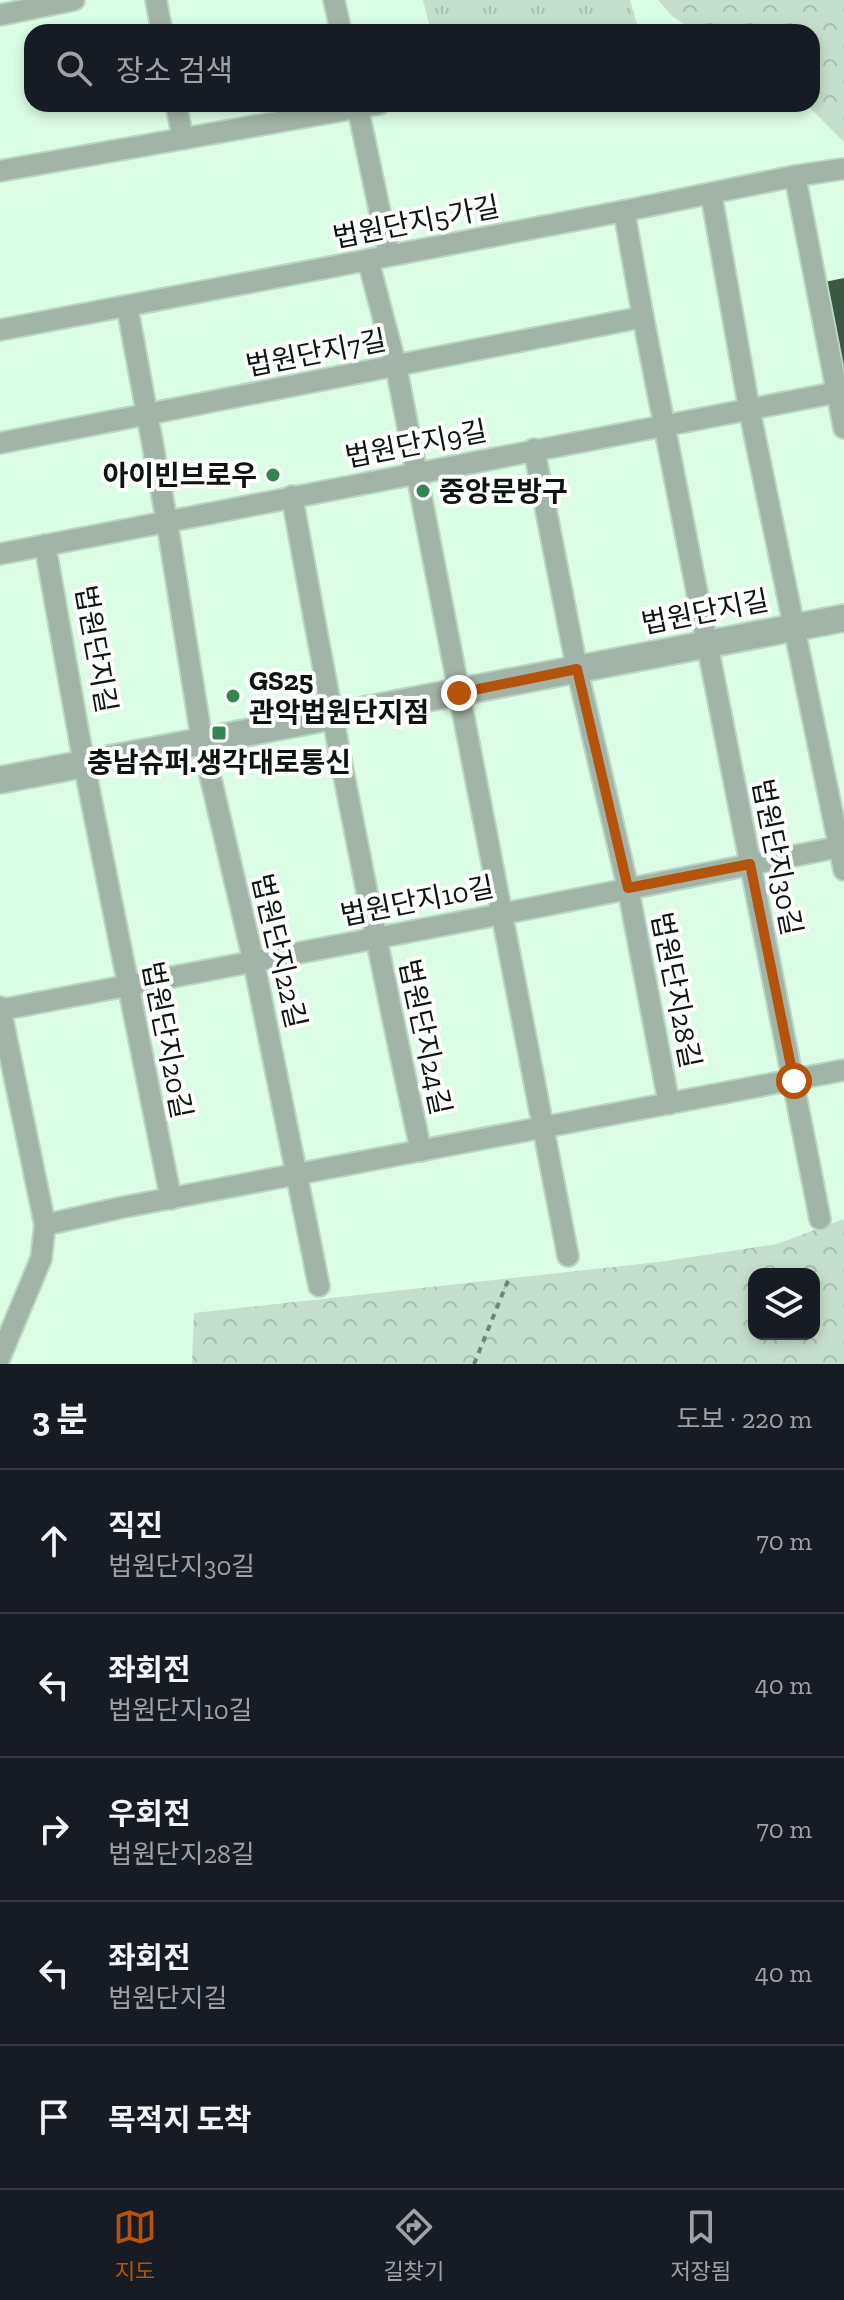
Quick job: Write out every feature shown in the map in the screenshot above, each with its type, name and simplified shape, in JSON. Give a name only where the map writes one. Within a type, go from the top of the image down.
[{"type":"street","points":[[0,15],[74,0]]},
{"type":"street","points":[[156,0],[160,24]]},
{"type":"street","points":[[334,0],[339,24]]},
{"type":"street","points":[[178,112],[183,139]]},
{"type":"street","points":[[0,171],[328,112]]},
{"type":"street","points":[[366,112],[389,255]]},
{"type":"street","name":"법원단지5가길","points":[[0,330],[842,169]]},
{"type":"street","points":[[795,176],[841,392],[844,428]]},
{"type":"street","points":[[711,193],[749,408],[842,846],[844,870]]},
{"type":"street","name":"법원단지30길","points":[[624,211],[820,1219]]},
{"type":"street","points":[[368,260],[396,366],[568,1256]]},
{"type":"street","name":"법원단지22길","points":[[127,306],[167,522],[202,741],[254,963],[319,1286]]},
{"type":"street","name":"법원단지7길","points":[[0,443],[643,317]]},
{"type":"street","name":"법원단지9길","points":[[0,554],[841,392]]},
{"type":"street","points":[[534,449],[577,669]]},
{"type":"street","points":[[292,496],[331,716]]},
{"type":"street","name":"법원단지길","points":[[45,545],[84,764]]},
{"type":"street","name":"법원단지길","points":[[0,780],[844,618]]},
{"type":"street","name":"법원단지28길","points":[[577,669],[628,888],[669,1104],[794,1081]]},
{"type":"street","name":"법원단지24길","points":[[331,716],[421,1151],[669,1104]]},
{"type":"street","name":"법원단지20길","points":[[84,764],[171,1199]]},
{"type":"street","name":"법원단지10길","points":[[0,1009],[254,963],[842,846]]},
{"type":"street","points":[[0,1009],[45,1225],[41,1259],[0,1357]]},
{"type":"street","points":[[794,1081],[844,1070]]},
{"type":"street","points":[[45,1225],[421,1151]]},
{"type":"path","points":[[474,1364],[509,1278]]},
{"type":"green space","points":[[423,0],[630,0],[637,24],[429,24]]},
{"type":"green space","points":[[658,0],[844,0],[844,142],[814,112],[820,112],[820,24],[684,24]]},
{"type":"green space","points":[[844,1219],[844,1364],[192,1364],[194,1313],[659,1262],[777,1244]]},
{"type":"building","points":[[844,278],[844,381],[820,283]]},
{"type":"place","name":"아이빈브로우","points":[[273,475]]},
{"type":"place","name":"중앙문방구","points":[[423,491]]},
{"type":"place","name":"GS25 관악법원단지점","points":[[233,696]]},
{"type":"place","name":"충남슈퍼.생각대로통신","points":[[219,733]]},
{"type":"route","points":[[459,693],[577,669],[628,888],[750,864],[794,1081]]}]
